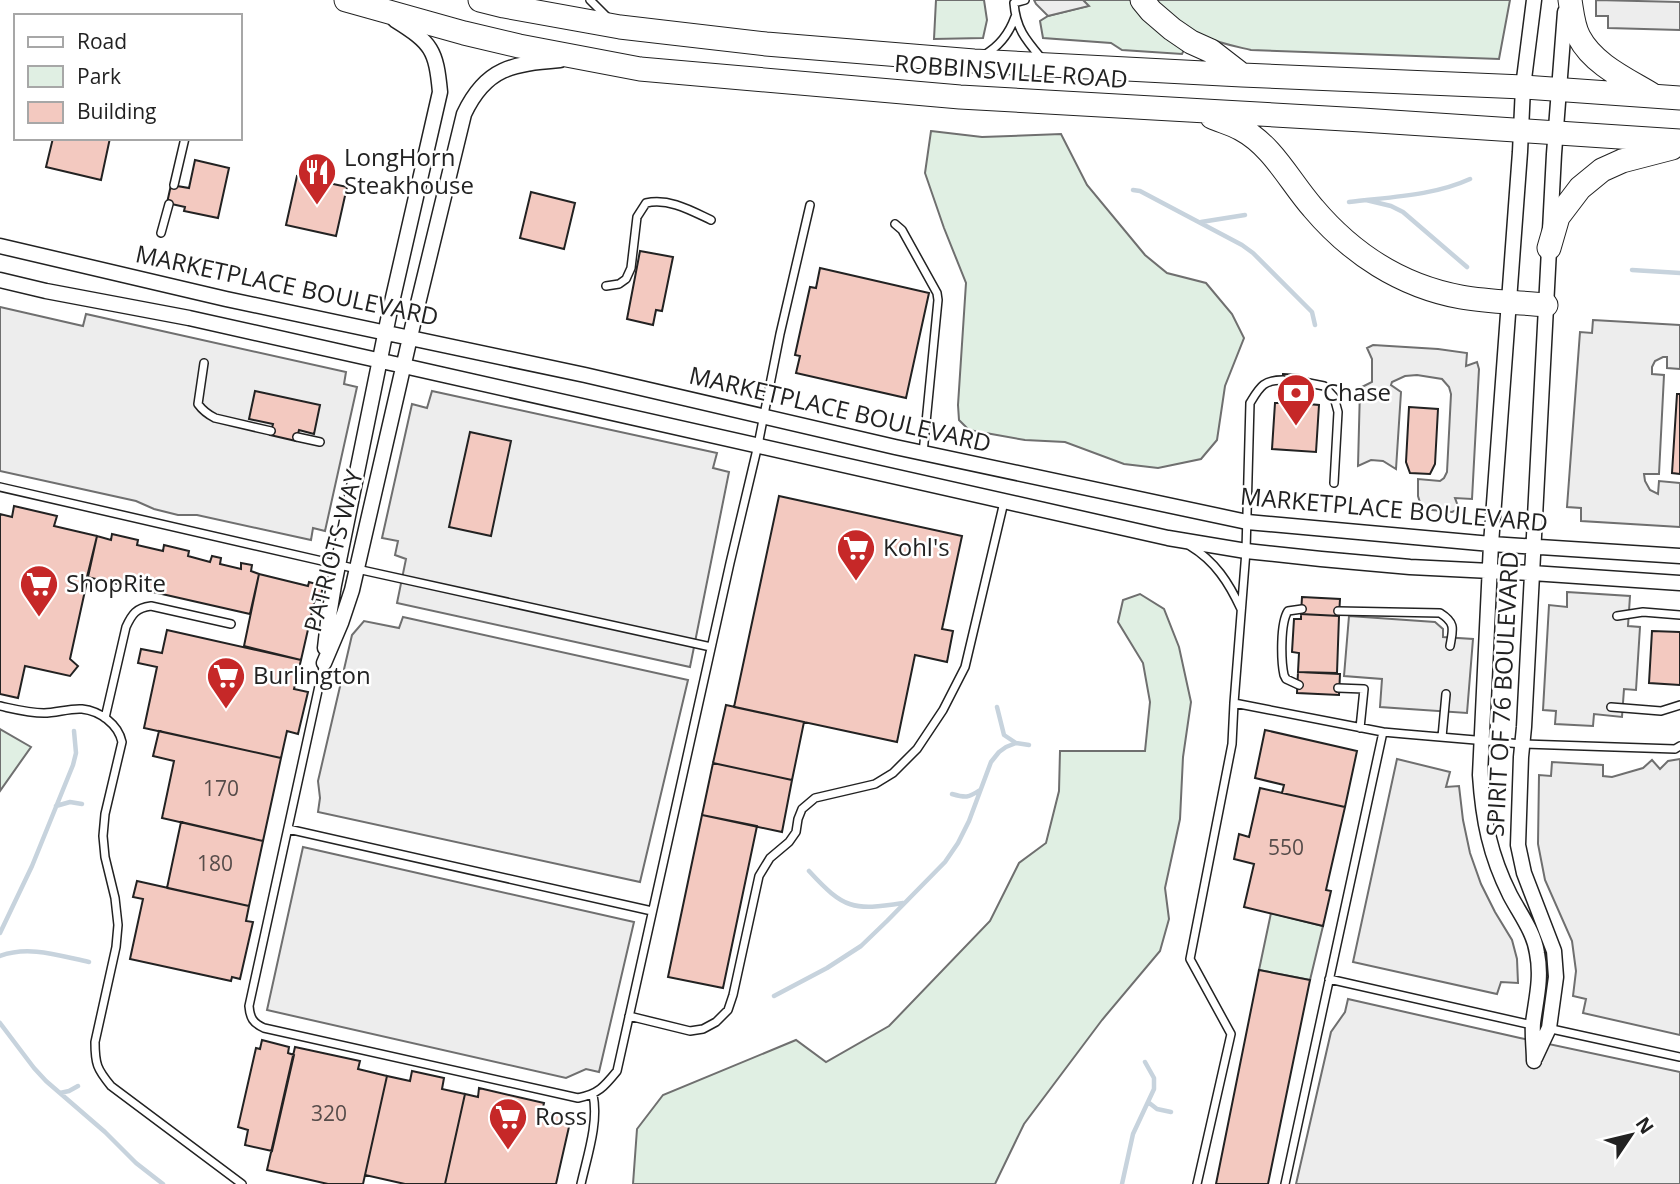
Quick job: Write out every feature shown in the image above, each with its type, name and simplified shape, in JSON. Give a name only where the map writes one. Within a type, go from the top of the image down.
[{"type":"highway","name":"ROBBINSVILLE ROAD","points":[[346,0],[478,36],[639,68],[960,97],[1555,132],[1680,144]]},
{"type":"highway","name":"ROBBINSVILLE ROAD","points":[[481,0],[620,27],[766,44],[974,61],[1523,87],[1680,98]]},
{"type":"highway","points":[[1142,0],[1172,29],[1211,51],[1242,75]]},
{"type":"highway","points":[[1568,0],[1578,36],[1588,51],[1654,96]]},
{"type":"highway","points":[[1196,110],[1241,129],[1255,138],[1322,219],[1383,269],[1418,286],[1461,297],[1546,305]]},
{"type":"highway","points":[[1549,248],[1558,217],[1580,188],[1602,170],[1622,161],[1680,144]]},
{"type":"street","name":"SPIRIT OF 76 BOULEVARD","points":[[1534,0],[1523,87],[1491,544],[1480,775],[1486,833],[1494,861],[1528,925],[1537,952],[1540,981],[1533,1025],[1534,1061],[1549,1028],[1556,977],[1554,951],[1524,873],[1518,845],[1518,816],[1555,132],[1568,0]]},
{"type":"street","name":"PATRIOTS WAY","points":[[324,663],[338,565],[379,361],[440,92],[437,66],[430,49],[419,35],[376,8]]},
{"type":"street","name":"PATRIOTS WAY","points":[[324,663],[341,623],[356,569],[464,114],[483,83],[507,68],[582,58]]},
{"type":"street","name":"MARKETPLACE BOULEVARD","points":[[0,246],[226,299],[410,336],[923,453],[1247,522],[1491,544],[1680,556]]},
{"type":"street","name":"MARKETPLACE BOULEVARD","points":[[0,279],[46,291],[189,318],[1168,538],[1246,551],[1410,567],[1680,583]]},
{"type":"lane","points":[[504,6],[528,0]]},
{"type":"lane","points":[[590,0],[620,27]]},
{"type":"lane","points":[[1025,0],[1014,3],[1015,16],[1026,40],[1048,65]]},
{"type":"lane","points":[[974,61],[1002,42],[1015,16]]},
{"type":"lane","points":[[174,185],[185,140]]},
{"type":"lane","points":[[606,286],[619,284],[626,279],[631,268],[637,217],[646,203],[659,200],[690,209],[711,220]]},
{"type":"lane","points":[[162,233],[169,204]]},
{"type":"lane","points":[[324,663],[249,1006],[250,1016],[255,1024],[264,1028],[572,1097],[593,1095],[606,1086],[617,1072],[810,205]]},
{"type":"lane","points":[[895,224],[902,230],[937,293],[938,300],[923,453]]},
{"type":"lane","points":[[204,363],[198,404],[202,410],[215,418],[271,431]]},
{"type":"lane","points":[[1197,1184],[1231,1034],[1190,959],[1232,744],[1246,551],[1250,403],[1266,382],[1283,380]]},
{"type":"lane","points":[[1298,381],[1324,386],[1334,397],[1338,412],[1334,482]]},
{"type":"lane","points":[[297,438],[320,442]]},
{"type":"lane","points":[[0,487],[711,647]]},
{"type":"lane","points":[[629,1016],[690,1031],[703,1029],[716,1022],[728,1010],[759,876],[770,858],[789,842],[796,832],[803,808],[815,798],[875,784],[893,773],[917,749],[943,710],[965,667],[1004,502]]},
{"type":"lane","points":[[1181,540],[1202,553],[1219,570],[1241,610]]},
{"type":"lane","points":[[105,718],[126,627],[132,614],[142,607],[151,606],[231,624]]},
{"type":"lane","points":[[1299,685],[1283,675],[1283,633],[1284,616],[1288,611],[1302,608]]},
{"type":"lane","points":[[1338,611],[1440,613],[1452,624],[1450,646]]},
{"type":"lane","points":[[1618,616],[1643,612],[1680,615]]},
{"type":"lane","points":[[1338,688],[1364,689],[1360,728]]},
{"type":"lane","points":[[1442,737],[1446,695]]},
{"type":"lane","points":[[1234,703],[1383,732],[1482,742],[1675,749],[1680,746]]},
{"type":"lane","points":[[1611,707],[1661,711],[1680,705]]},
{"type":"lane","points":[[0,706],[40,713],[81,709],[105,718],[121,735],[122,742],[105,814],[103,836],[118,925],[116,947],[95,1042],[99,1072],[111,1086],[242,1184]]},
{"type":"lane","points":[[1285,1184],[1383,732]]},
{"type":"lane","points":[[288,829],[652,911]]},
{"type":"lane","points":[[1329,979],[1680,1057]]},
{"type":"lane","points":[[581,1184],[596,1107],[593,1095]]},
{"type":"green space","points":[[936,0],[984,0],[987,20],[983,38],[934,39]]},
{"type":"green space","points":[[1083,0],[1134,0],[1185,48],[1182,54],[1122,50],[1111,43],[1043,38],[1040,21],[1048,16],[1088,6]]},
{"type":"green space","points":[[1155,0],[1510,0],[1499,59],[1251,50],[1194,32]]},
{"type":"green space","points":[[931,131],[982,137],[1061,134],[1087,185],[1145,255],[1167,273],[1206,283],[1232,314],[1244,338],[1225,386],[1217,440],[1201,459],[1158,468],[1124,464],[1065,442],[1025,440],[969,430],[959,420],[966,283],[925,173]]},
{"type":"green space","points":[[1140,594],[1164,609],[1179,647],[1191,702],[1183,757],[1180,819],[1165,888],[1169,919],[1160,951],[1102,1020],[1024,1124],[995,1184],[633,1184],[637,1129],[663,1095],[796,1040],[826,1062],[889,1026],[990,921],[1019,863],[1046,843],[1059,791],[1060,751],[1145,751],[1150,702],[1143,663],[1118,622],[1123,600]]},
{"type":"green space","points":[[0,729],[31,747],[0,791]]},
{"type":"green space","points":[[1271,913],[1323,926],[1310,980],[1259,970]]},
{"type":"shaded area","points":[[1034,0],[1083,0],[1089,6],[1048,16]]},
{"type":"shaded area","points":[[1596,0],[1680,2],[1680,30],[1608,28],[1608,16],[1596,16]]},
{"type":"shaded area","points":[[0,307],[83,326],[86,314],[346,372],[344,384],[357,387],[325,531],[313,528],[311,540],[197,515],[178,515],[136,501],[0,471]]},
{"type":"shaded area","points":[[1593,320],[1680,325],[1680,369],[1667,368],[1667,357],[1655,361],[1652,367],[1652,374],[1664,375],[1659,474],[1644,474],[1650,490],[1658,494],[1659,481],[1680,483],[1680,527],[1581,521],[1581,508],[1567,507],[1580,332],[1592,333]]},
{"type":"shaded area","points":[[1373,345],[1467,353],[1466,366],[1477,362],[1479,369],[1472,499],[1455,498],[1459,509],[1452,512],[1422,509],[1418,496],[1418,479],[1440,481],[1447,472],[1451,394],[1442,379],[1417,375],[1405,376],[1392,382],[1391,385],[1401,392],[1396,469],[1383,461],[1371,460],[1358,466],[1360,388],[1372,382],[1372,359],[1367,348]]},
{"type":"shaded area","points":[[432,391],[717,453],[713,468],[729,472],[690,667],[397,603],[406,559],[395,555],[398,541],[382,538],[412,404],[427,408]]},
{"type":"shaded area","points":[[1567,592],[1630,596],[1628,626],[1640,627],[1636,690],[1624,689],[1622,717],[1594,714],[1593,726],[1555,724],[1556,711],[1543,710],[1549,605],[1567,607]]},
{"type":"shaded area","points":[[1349,616],[1435,622],[1443,629],[1443,637],[1473,639],[1467,713],[1380,707],[1382,679],[1344,676]]},
{"type":"shaded area","points":[[403,617],[688,680],[640,882],[318,812],[318,781],[352,635],[364,621],[399,628]]},
{"type":"shaded area","points":[[1397,759],[1450,772],[1446,787],[1459,786],[1470,853],[1481,884],[1512,940],[1517,959],[1518,983],[1501,982],[1497,994],[1353,962]]},
{"type":"shaded area","points":[[1680,759],[1680,1035],[1583,1013],[1586,999],[1573,996],[1576,971],[1572,941],[1545,880],[1538,844],[1539,775],[1551,776],[1552,762],[1603,765],[1603,776],[1612,777],[1643,768],[1652,760],[1660,769],[1668,761]]},
{"type":"shaded area","points":[[303,847],[634,922],[599,1072],[586,1069],[566,1078],[267,1010]]},
{"type":"shaded area","points":[[1348,999],[1680,1072],[1680,1184],[1296,1184],[1331,1032],[1345,1012]]},
{"type":"building","points":[[53,140],[110,140],[101,180],[46,167]]},
{"type":"building","points":[[195,160],[229,168],[218,218],[184,211],[185,207],[167,203],[171,185],[189,188]]},
{"type":"building","name":"LongHorn Steakhouse","points":[[297,176],[347,187],[336,236],[286,225]]},
{"type":"building","points":[[531,192],[575,203],[564,249],[520,238]]},
{"type":"building","points":[[640,251],[673,257],[662,311],[656,310],[653,325],[627,319]]},
{"type":"building","points":[[820,268],[929,293],[906,398],[796,373],[800,356],[795,355],[810,287],[816,288]]},
{"type":"building","name":"Chase","points":[[1283,374],[1299,375],[1297,403],[1319,405],[1316,452],[1272,449],[1275,403],[1281,403]]},
{"type":"building","points":[[255,391],[320,405],[314,434],[299,430],[296,441],[270,435],[273,424],[249,419]]},
{"type":"building","points":[[1677,394],[1680,394],[1680,474],[1672,473]]},
{"type":"building","points":[[1409,407],[1438,409],[1435,464],[1430,474],[1410,473],[1406,462]]},
{"type":"building","points":[[470,432],[511,441],[491,536],[449,527]]},
{"type":"building","name":"Kohl's","points":[[779,496],[962,536],[942,629],[953,631],[947,662],[915,655],[897,742],[734,707]]},
{"type":"building","name":"ShopRite","points":[[14,506],[57,516],[54,526],[97,536],[70,659],[78,666],[70,676],[25,666],[18,698],[0,694],[0,514],[12,517]]},
{"type":"building","points":[[112,534],[138,540],[137,545],[163,551],[164,545],[189,551],[188,556],[210,562],[212,556],[221,558],[220,564],[241,569],[241,563],[252,565],[251,571],[259,574],[250,614],[87,577],[97,536],[111,540]]},
{"type":"building","points":[[259,574],[308,586],[309,582],[323,586],[320,600],[315,599],[301,660],[244,646]]},
{"type":"building","points":[[1302,597],[1340,599],[1339,616],[1301,614]]},
{"type":"building","points":[[1301,614],[1339,616],[1337,673],[1298,672],[1299,653],[1292,652],[1294,619],[1301,619]]},
{"type":"building","name":"Burlington","points":[[167,630],[301,660],[294,689],[308,692],[298,734],[287,731],[281,758],[144,728],[157,667],[138,663],[141,649],[162,653]]},
{"type":"building","points":[[1652,631],[1680,632],[1680,685],[1649,683]]},
{"type":"building","points":[[1298,672],[1340,674],[1339,695],[1297,693]]},
{"type":"building","points":[[726,705],[804,722],[792,780],[713,763]]},
{"type":"building","points":[[1265,730],[1357,751],[1345,807],[1282,793],[1284,785],[1255,778]]},
{"type":"building","points":[[159,731],[281,758],[263,841],[162,818],[174,761],[153,756]]},
{"type":"building","points":[[713,763],[792,780],[782,832],[702,815]]},
{"type":"building","points":[[1260,788],[1345,807],[1326,890],[1331,891],[1323,926],[1244,907],[1254,864],[1234,859],[1239,834],[1249,837]]},
{"type":"building","points":[[702,815],[757,826],[723,988],[668,977]]},
{"type":"building","points":[[181,822],[263,841],[249,906],[167,888]]},
{"type":"building","points":[[137,881],[249,906],[246,921],[253,922],[240,979],[232,977],[231,981],[130,959],[143,899],[133,897]]},
{"type":"building","points":[[1259,970],[1310,980],[1268,1184],[1216,1184]]},
{"type":"building","points":[[262,1040],[289,1047],[288,1053],[294,1055],[272,1151],[245,1145],[248,1130],[238,1127],[256,1048],[260,1049]]},
{"type":"building","points":[[295,1047],[360,1061],[358,1069],[387,1076],[363,1184],[328,1184],[267,1170]]},
{"type":"building","points":[[412,1071],[444,1078],[442,1089],[465,1094],[445,1184],[405,1184],[365,1175],[387,1076],[410,1081]]},
{"type":"building","name":"Ross","points":[[479,1088],[544,1103],[542,1111],[571,1118],[556,1184],[445,1184],[465,1094],[478,1097]]},
{"type":"waterway","points":[[1349,202],[1426,192],[1470,179]]},
{"type":"waterway","points":[[1133,190],[1140,191],[1253,253],[1312,312],[1315,325]]},
{"type":"waterway","points":[[1366,200],[1403,212],[1467,267]]},
{"type":"waterway","points":[[1201,222],[1245,215]]},
{"type":"waterway","points":[[1632,270],[1680,273]]},
{"type":"waterway","points":[[997,707],[1004,735],[1016,743]]},
{"type":"waterway","points":[[0,933],[32,866],[73,765],[76,753],[74,731]]},
{"type":"waterway","points":[[774,996],[827,968],[861,946],[887,921],[945,862],[958,843],[991,762],[999,752],[1016,743],[1029,745]]},
{"type":"waterway","points":[[952,794],[967,796],[980,790]]},
{"type":"waterway","points":[[56,806],[70,802],[82,804]]},
{"type":"waterway","points":[[809,871],[831,893],[850,904],[872,907],[903,903]]},
{"type":"waterway","points":[[0,956],[33,951],[89,962]]},
{"type":"waterway","points":[[0,1023],[46,1081],[163,1184]]},
{"type":"waterway","points":[[1122,1184],[1133,1134],[1154,1089],[1154,1078],[1145,1062]]},
{"type":"waterway","points":[[60,1093],[78,1086]]},
{"type":"waterway","points":[[1148,1102],[1157,1109],[1171,1112]]},
{"type":"place","name":"LongHorn Steakhouse","points":[[317,206]]},
{"type":"place","name":"Chase","points":[[1296,427]]},
{"type":"place","name":"Kohl's","points":[[856,582]]},
{"type":"place","name":"ShopRite","points":[[39,618]]},
{"type":"place","name":"Burlington","points":[[226,710]]},
{"type":"place","name":"Ross","points":[[508,1151]]}]
